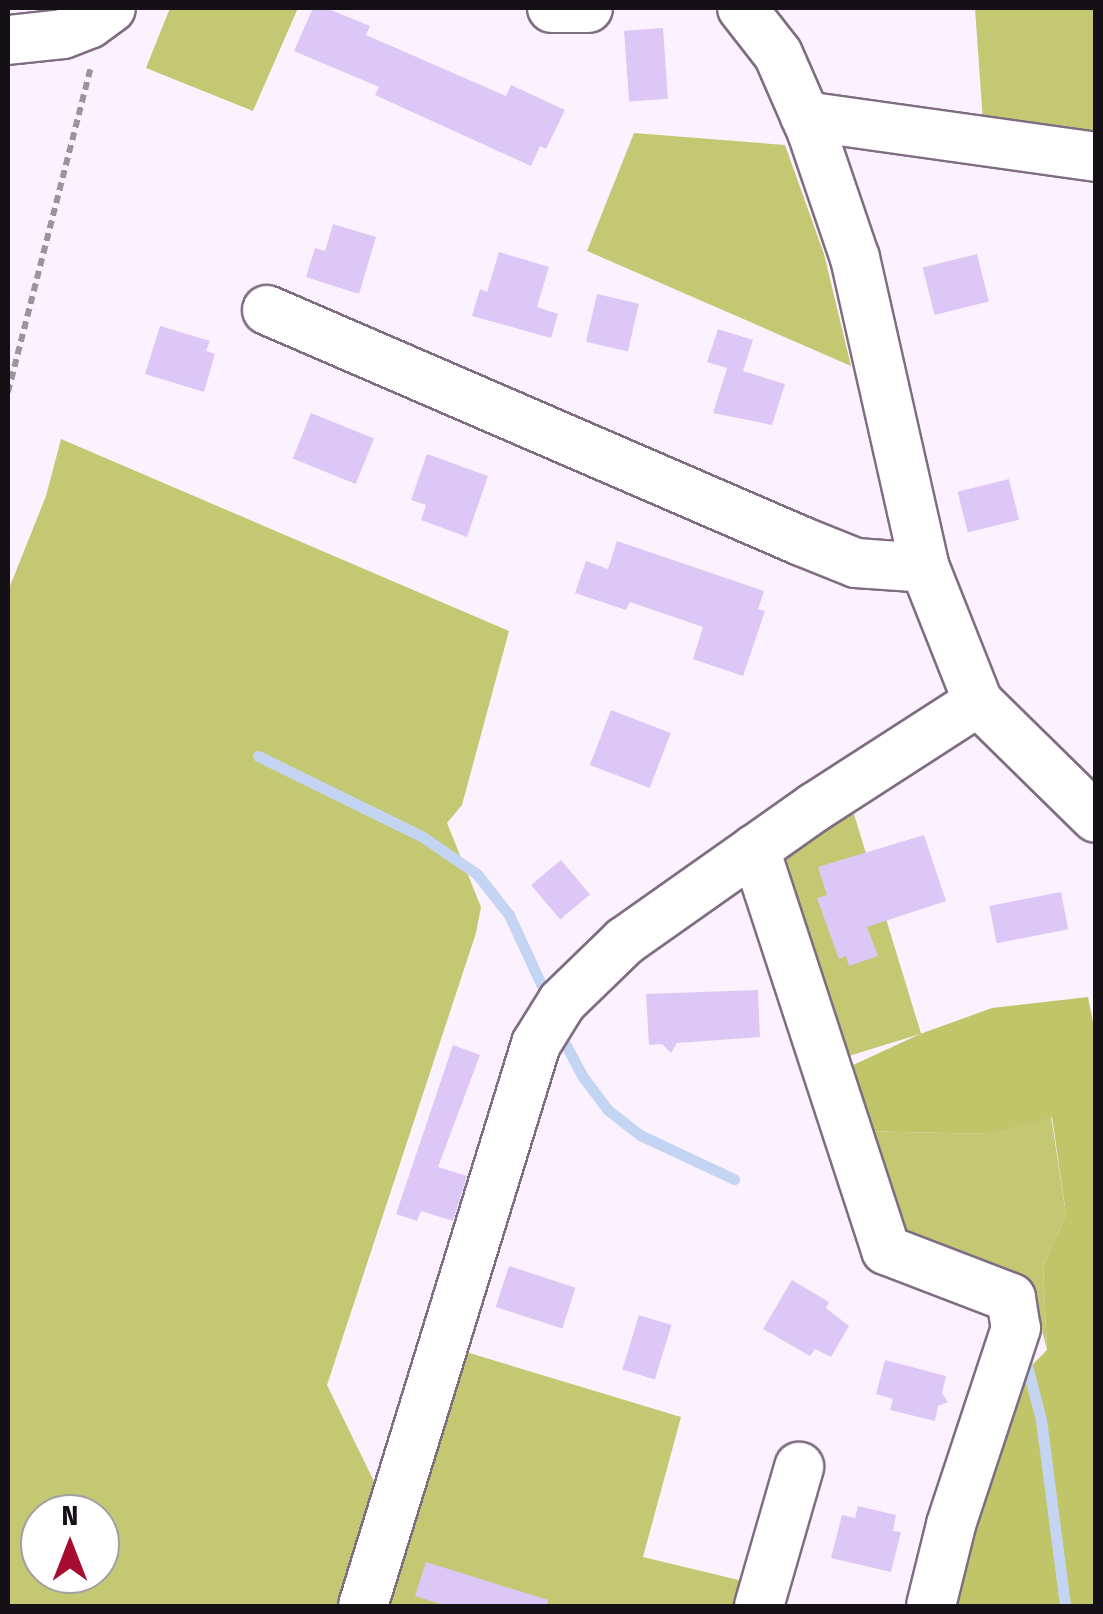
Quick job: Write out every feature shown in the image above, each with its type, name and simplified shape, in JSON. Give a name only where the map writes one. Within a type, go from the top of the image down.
[{"type":"street","points":[[552,8],[588,8]]},
{"type":"street","points":[[742,8],[778,54],[805,116],[854,258],[925,568],[978,702],[1096,818]]},
{"type":"street","points":[[23,39],[64,34],[108,10]]},
{"type":"street","points":[[805,116],[1096,158]]},
{"type":"street","points":[[267,310],[838,556],[856,563],[925,568]]},
{"type":"street","points":[[363,1606],[536,1044],[562,1002],[624,941],[754,849],[978,702]]},
{"type":"street","points":[[754,849],[886,1250],[1012,1298],[1016,1328],[951,1525],[930,1606]]},
{"type":"street","points":[[759,1606],[799,1467]]},
{"type":"path","points":[[8,392],[108,10]]},
{"type":"green space","points":[[170,8],[298,8],[253,111],[146,68]]},
{"type":"green space","points":[[975,8],[1095,8],[1095,137],[983,122]]},
{"type":"green space","points":[[634,133],[785,145],[824,254],[851,366],[587,251]]},
{"type":"green space","points":[[61,439],[509,631],[462,805],[447,823],[481,907],[476,933],[327,1385],[386,1506],[354,1606],[8,1606],[8,591],[46,496]]},
{"type":"green space","points":[[853,811],[921,1034],[834,1060],[766,838]]},
{"type":"green space","points":[[1088,997],[1096,1036],[1095,1606],[950,1606],[1017,1380],[1047,1350],[1043,1266],[1066,1214],[1052,1117],[989,1134],[860,1131],[838,1072],[920,1034],[992,1008]]},
{"type":"green space","points":[[1051,1116],[1066,1214],[1043,1266],[1047,1350],[1031,1287],[891,1230],[860,1131],[989,1134]]},
{"type":"green space","points":[[453,1348],[681,1417],[643,1557],[751,1583],[744,1606],[393,1606],[386,1600]]},
{"type":"building","points":[[313,8],[326,8],[370,26],[366,35],[506,96],[511,85],[565,110],[546,149],[540,146],[531,166],[375,95],[379,87],[294,51]]},
{"type":"building","points":[[663,28],[668,99],[629,102],[624,31]]},
{"type":"building","points":[[333,224],[376,237],[359,294],[306,277],[315,248],[325,251]]},
{"type":"building","points":[[499,252],[549,267],[537,307],[558,314],[551,338],[472,316],[480,289],[487,292]]},
{"type":"building","points":[[977,254],[989,302],[935,315],[923,268]]},
{"type":"building","points":[[597,294],[639,304],[628,351],[586,342]]},
{"type":"building","points":[[160,326],[210,341],[206,351],[215,354],[204,392],[145,374]]},
{"type":"building","points":[[718,329],[753,340],[743,371],[785,384],[772,425],[713,413],[727,368],[707,362]]},
{"type":"building","points":[[311,413],[374,438],[356,484],[293,458]]},
{"type":"building","points":[[427,454],[488,476],[467,537],[421,520],[426,505],[411,500]]},
{"type":"building","points":[[1009,479],[1019,520],[968,533],[958,492]]},
{"type":"building","points":[[617,541],[764,591],[758,609],[765,611],[743,676],[693,659],[703,627],[630,602],[626,610],[575,593],[586,561],[608,569]]},
{"type":"building","points":[[611,710],[671,733],[650,788],[590,765]]},
{"type":"building","points":[[924,835],[946,901],[867,927],[878,956],[849,966],[846,956],[839,959],[817,898],[827,895],[818,867]]},
{"type":"building","points":[[561,860],[590,894],[560,920],[531,885]]},
{"type":"building","points":[[1061,892],[1068,929],[997,943],[989,906]]},
{"type":"building","points":[[758,990],[760,1037],[677,1043],[671,1053],[662,1044],[649,1045],[646,994]]},
{"type":"building","points":[[453,1045],[480,1055],[438,1167],[467,1176],[453,1221],[421,1211],[417,1221],[396,1214]]},
{"type":"building","points":[[509,1266],[576,1288],[562,1329],[496,1307]]},
{"type":"building","points":[[792,1280],[829,1302],[826,1308],[849,1326],[831,1357],[815,1349],[810,1356],[763,1329]]},
{"type":"building","points":[[639,1315],[672,1325],[655,1379],[622,1370]]},
{"type":"building","points":[[885,1360],[946,1376],[942,1393],[948,1402],[938,1406],[935,1421],[890,1410],[893,1399],[876,1394]]},
{"type":"building","points":[[858,1506],[896,1515],[893,1531],[901,1532],[891,1572],[831,1558],[842,1515],[855,1518]]},
{"type":"building","points":[[426,1562],[548,1600],[547,1606],[447,1606],[415,1596]]},
{"type":"waterway","points":[[258,756],[423,837],[477,874],[509,915],[542,986]]},
{"type":"waterway","points":[[561,1036],[583,1077],[608,1110],[640,1135],[734,1179]]},
{"type":"waterway","points":[[1025,1358],[1041,1420],[1065,1606]]}]
